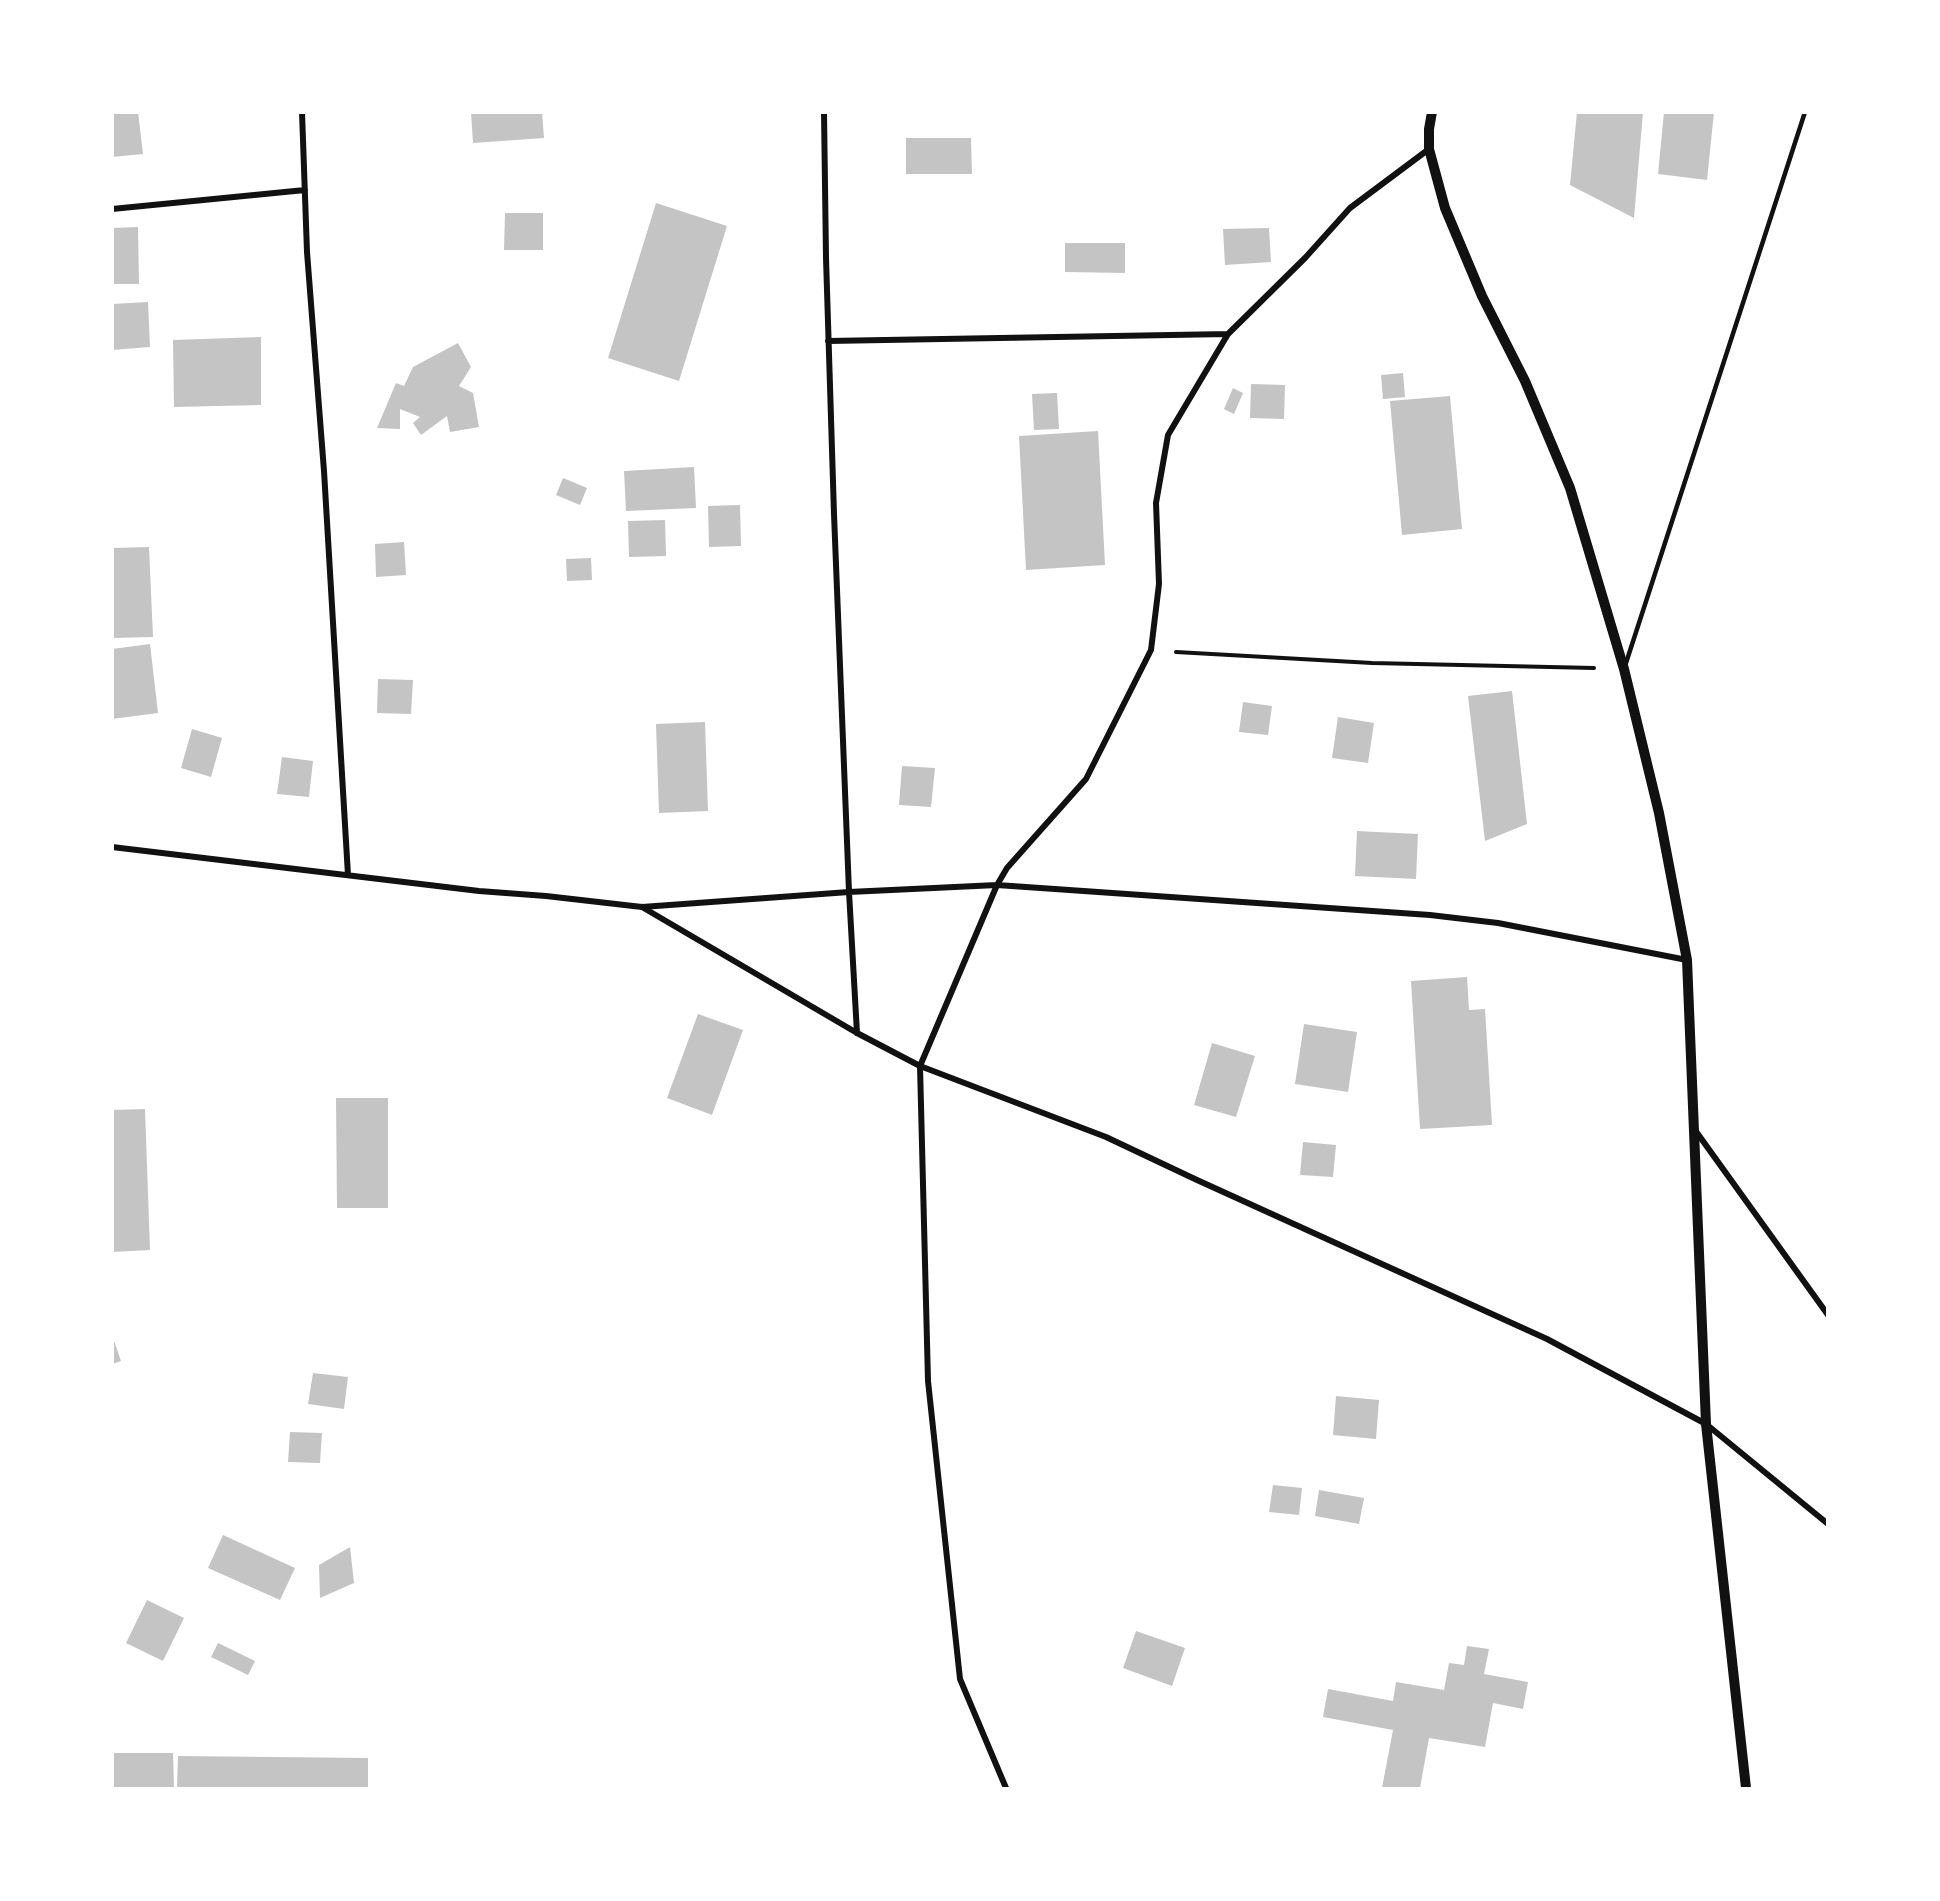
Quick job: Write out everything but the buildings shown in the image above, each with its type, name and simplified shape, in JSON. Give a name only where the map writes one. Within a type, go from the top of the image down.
[{"type":"street","points":[[302,112],[307,252],[325,483],[348,875]]},
{"type":"street","points":[[824,112],[828,341],[849,892],[857,1032]]},
{"type":"street","points":[[1432,112],[1429,149],[1445,208],[1482,296],[1525,381],[1570,488],[1624,669],[1659,813],[1687,960],[1706,1424],[1746,1788]]},
{"type":"street","points":[[1006,1788],[960,1679],[928,1381],[920,1066],[997,885],[1007,868],[1086,779],[1151,650],[1159,584],[1156,503],[1168,435],[1228,333],[1297,266],[1350,208],[1429,149]]},
{"type":"street","points":[[112,209],[305,190]]},
{"type":"street","points":[[828,341],[1228,333]]},
{"type":"street","points":[[112,847],[479,891],[642,907],[849,892],[997,885],[1430,915],[1498,923],[1687,960]]},
{"type":"street","points":[[642,907],[920,1066],[1106,1137],[1547,1339],[1706,1424],[1827,1524]]},
{"type":"street","points":[[1694,1128],[1827,1315]]},
{"type":"lane","points":[[1624,669],[1805,112]]},
{"type":"path","points":[[1151,650],[1372,663],[1624,669]]}]
